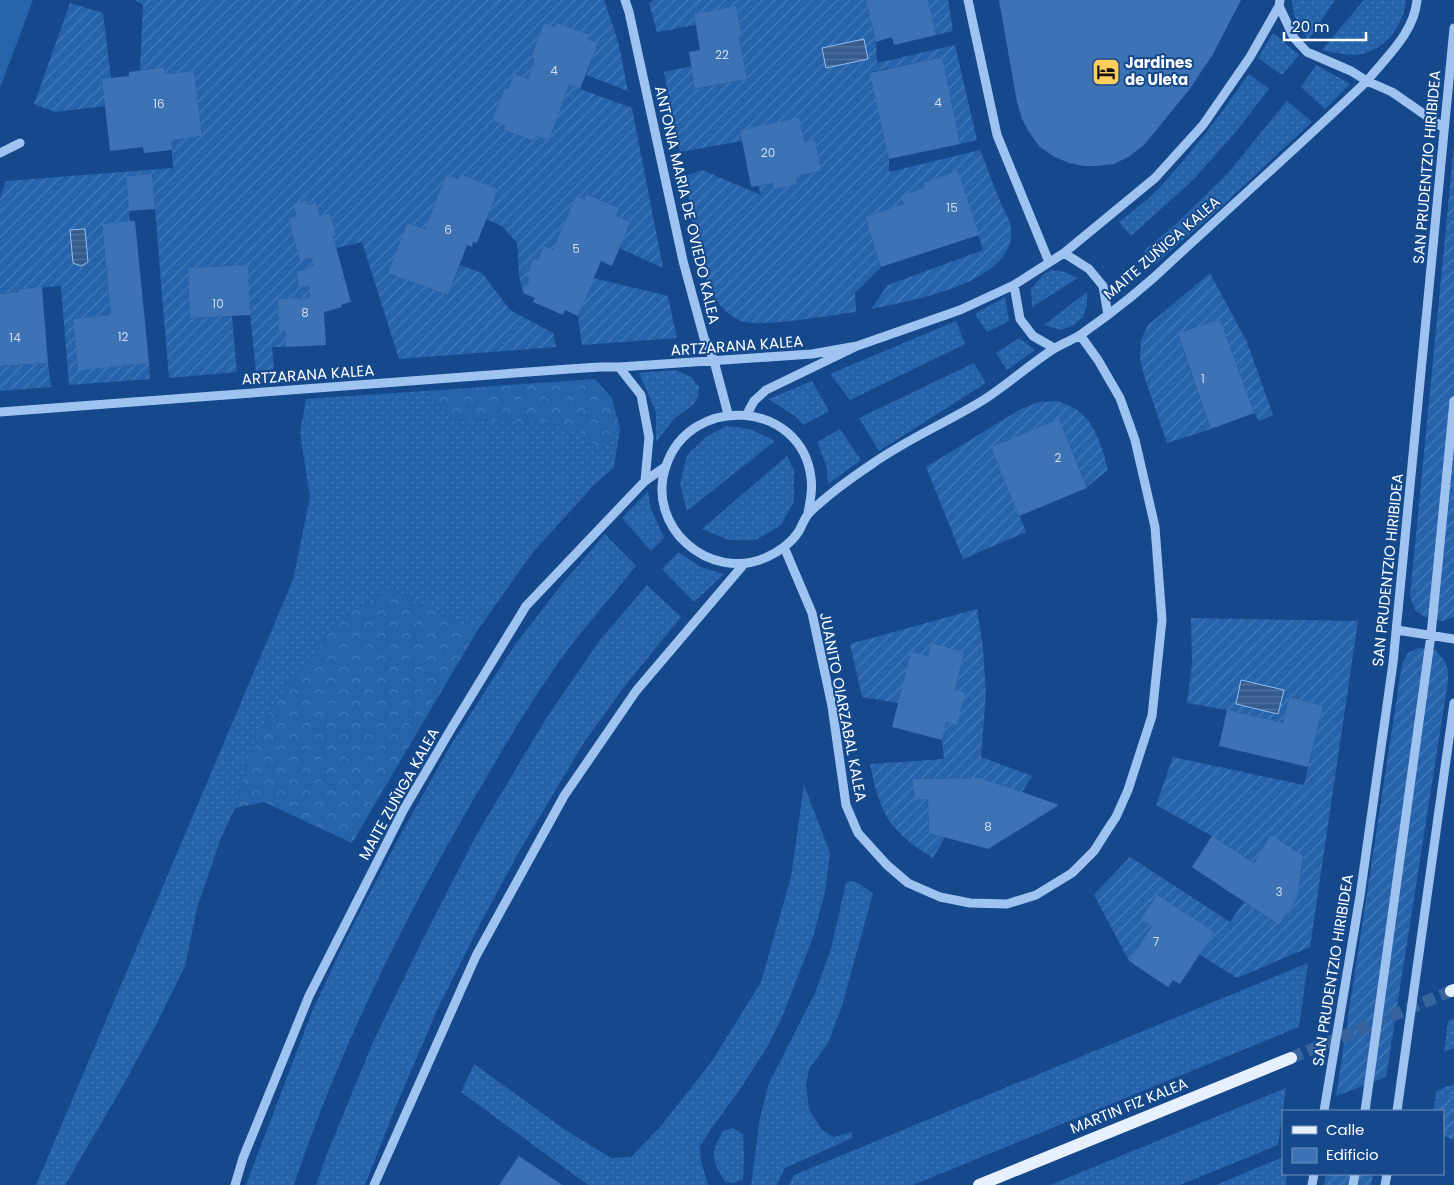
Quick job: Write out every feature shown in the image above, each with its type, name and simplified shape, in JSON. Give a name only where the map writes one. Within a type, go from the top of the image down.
[{"type":"main road","name":"MARTIN FIZ KALEA","points":[[979,1185],[1291,1058]]},
{"type":"street","name":"ANTONIA MARIA DE OVIEDO KALEA","points":[[625,0],[682,261],[704,338],[714,361],[728,414]]},
{"type":"street","points":[[968,0],[997,135],[1049,262]]},
{"type":"street","name":"MAITE ZUÑIGA KALEA","points":[[808,513],[873,463],[987,397],[1054,348],[1080,335],[1153,279],[1367,80],[1407,33],[1416,13],[1417,0]]},
{"type":"street","points":[[1280,3],[1294,38],[1307,52],[1351,71],[1392,92],[1444,128]]},
{"type":"street","points":[[747,414],[754,402],[766,390],[857,346],[960,310],[1014,285],[1064,253],[1155,178],[1203,125],[1250,57],[1280,3]]},
{"type":"street","name":"SAN PRUDENTZIO HIRIBIDEA","points":[[1324,1110],[1360,896],[1397,630],[1454,28]]},
{"type":"street","points":[[0,153],[20,142]]},
{"type":"street","points":[[1064,253],[1089,269],[1103,286],[1108,315]]},
{"type":"street","points":[[1014,285],[1020,319],[1033,336],[1054,348]]},
{"type":"street","name":"JUANITO OIARZABAL KALEA","points":[[784,547],[812,613],[832,706],[846,805],[858,833],[887,865],[908,883],[940,897],[970,903],[1007,904],[1036,895],[1072,873],[1094,850],[1116,817],[1128,790],[1152,716],[1162,620],[1156,527],[1135,440],[1120,398],[1098,360],[1080,335]]},
{"type":"street","name":"ARTZARANA KALEA","points":[[0,412],[600,366],[619,367],[812,354],[857,346]]},
{"type":"street","points":[[619,367],[641,394],[649,437],[645,481]]},
{"type":"street","points":[[1365,1110],[1431,635],[1454,401]]},
{"type":"street","points":[[728,414],[747,414],[765,419],[782,429],[796,442],[805,458],[811,476],[812,495],[808,513],[798,532],[784,547],[771,556],[758,561],[744,564],[726,563],[708,558],[692,549],[679,537],[669,521],[664,504],[662,485],[665,467],[674,448],[689,432],[707,420],[728,414]]},
{"type":"street","name":"MAITE ZUÑIGA KALEA","points":[[235,1185],[243,1158],[309,996],[409,801],[526,606],[645,481],[665,467]]},
{"type":"street","points":[[374,1185],[476,956],[564,796],[636,690],[744,564]]},
{"type":"street","points":[[1397,630],[1454,639]]},
{"type":"street","points":[[1397,1110],[1454,703]]},
{"type":"green space","points":[[0,0],[33,0],[0,88]]},
{"type":"green space","points":[[135,0],[604,0],[618,41],[628,91],[586,75],[598,43],[587,39],[588,35],[557,23],[555,27],[544,23],[531,57],[535,59],[528,79],[514,74],[508,89],[505,88],[492,120],[505,125],[504,130],[534,141],[536,136],[549,140],[569,85],[632,108],[663,268],[619,248],[630,222],[616,216],[619,208],[588,194],[585,200],[576,196],[553,250],[544,246],[538,260],[534,258],[526,276],[530,278],[523,293],[519,275],[517,243],[502,226],[486,219],[498,189],[460,174],[458,179],[446,175],[425,229],[407,223],[388,273],[448,295],[460,265],[482,273],[510,310],[553,333],[556,347],[399,359],[362,242],[336,248],[333,236],[336,235],[330,213],[320,216],[316,203],[308,205],[307,200],[293,204],[297,216],[288,218],[300,261],[312,258],[314,266],[308,267],[308,270],[297,271],[298,286],[310,286],[310,298],[278,300],[279,331],[286,331],[286,347],[272,347],[274,369],[256,371],[247,265],[188,268],[190,318],[232,316],[237,372],[169,378],[152,174],[126,176],[130,221],[102,224],[111,315],[73,319],[78,369],[149,363],[150,379],[69,385],[61,286],[19,289],[19,292],[0,294],[0,198],[6,181],[173,168],[171,140],[202,136],[194,71],[165,74],[164,67],[140,70],[143,5]]},
{"type":"green space","points":[[654,0],[866,0],[876,42],[877,63],[955,45],[977,140],[960,144],[942,57],[871,72],[889,159],[889,172],[980,150],[1011,226],[1008,248],[997,263],[979,276],[958,286],[910,301],[871,309],[888,285],[983,250],[958,172],[923,183],[924,188],[904,204],[865,217],[881,267],[855,293],[856,312],[765,323],[741,321],[728,313],[718,302],[705,274],[696,241],[685,176],[702,170],[761,195],[758,186],[773,183],[774,188],[797,184],[796,176],[821,171],[815,140],[804,142],[799,119],[740,130],[742,141],[680,152],[664,72],[691,66],[696,89],[747,79],[739,37],[742,36],[736,6],[694,14],[696,25],[657,32],[649,3]]},
{"type":"green space","points":[[928,0],[948,0],[953,31],[936,35]]},
{"type":"green space","points":[[1292,0],[1335,0],[1308,40],[1294,15]]},
{"type":"green space","points":[[1364,0],[1406,0],[1401,20],[1390,37],[1374,50],[1354,55],[1322,50]]},
{"type":"green space","points":[[70,3],[103,13],[111,78],[102,80],[105,106],[55,112],[34,104]]},
{"type":"green space","points":[[1273,33],[1299,55],[1282,75],[1258,58]]},
{"type":"green space","points":[[1316,65],[1350,84],[1325,109],[1301,87]]},
{"type":"green space","points":[[1249,74],[1269,89],[1234,134],[1192,181],[1131,236],[1119,222],[1151,196],[1168,178],[1216,120]]},
{"type":"green space","points":[[1287,101],[1312,122],[1219,209],[1154,265],[1144,251],[1177,223],[1228,173]]},
{"type":"green space","points":[[1454,146],[1454,617],[1443,621],[1425,617],[1415,610],[1410,596]]},
{"type":"green space","points":[[1051,270],[1065,272],[1078,278],[1032,307],[1031,289],[1043,275]]},
{"type":"green space","points":[[1210,273],[1247,342],[1273,415],[1259,421],[1254,413],[1220,319],[1178,335],[1211,429],[1167,443],[1145,379],[1140,359],[1141,340],[1148,325]]},
{"type":"green space","points":[[593,278],[668,296],[677,338],[582,345],[578,316]]},
{"type":"green space","points":[[1087,292],[1087,305],[1083,317],[1074,325],[1060,330],[1044,325]]},
{"type":"green space","points":[[1005,297],[1009,321],[987,332],[975,314]]},
{"type":"green space","points":[[956,321],[965,344],[850,400],[830,374]]},
{"type":"green space","points":[[1019,338],[1035,350],[1007,370],[996,353]]},
{"type":"green space","points":[[48,363],[51,387],[0,391],[0,366]]},
{"type":"green space","points":[[974,363],[986,383],[879,451],[859,418]]},
{"type":"green space","points":[[676,370],[691,377],[699,387],[698,396],[694,404],[675,418],[656,442],[656,412],[639,373]]},
{"type":"green space","points":[[595,379],[612,398],[620,429],[597,448],[580,430],[546,423],[451,419],[424,391]]},
{"type":"green space","points":[[812,381],[829,411],[804,425],[795,416],[768,399]]},
{"type":"green space","points":[[424,391],[451,419],[546,423],[580,430],[597,448],[620,429],[614,467],[595,484],[533,552],[477,631],[391,588],[339,620],[270,710],[247,764],[235,808],[221,838],[197,908],[185,966],[157,1023],[65,1185],[36,1185],[293,580],[310,497],[300,433],[306,399]]},
{"type":"green space","points":[[1058,401],[1083,414],[1097,436],[1108,470],[1087,487],[1059,419],[991,447],[1026,532],[963,559],[926,467],[1021,409],[1039,402]]},
{"type":"green space","points":[[726,426],[750,429],[775,441],[687,511],[680,484],[687,455],[706,437]]},
{"type":"green space","points":[[840,429],[861,460],[828,484],[827,468],[817,442]]},
{"type":"green space","points":[[787,456],[794,470],[794,501],[781,525],[756,540],[729,540],[702,529]]},
{"type":"green space","points":[[648,491],[651,509],[664,538],[651,551],[622,518]]},
{"type":"green space","points":[[605,534],[636,566],[576,639],[536,696],[511,735],[449,842],[399,937],[352,1035],[331,1084],[294,1185],[246,1185],[313,1009],[350,931],[402,832],[452,743],[514,646],[562,584]]},
{"type":"green space","points":[[678,552],[701,567],[724,574],[694,602],[662,569]]},
{"type":"green space","points":[[647,585],[681,617],[624,687],[583,744],[521,848],[438,1008],[365,1185],[316,1185],[373,1042],[477,834],[547,717],[600,640]]},
{"type":"green space","points":[[391,588],[477,631],[352,843],[264,802],[235,808],[247,764],[270,710],[339,620]]},
{"type":"green space","points":[[977,609],[983,647],[986,694],[981,757],[1032,776],[1022,792],[980,778],[914,779],[915,800],[928,799],[929,833],[945,837],[933,858],[906,839],[889,820],[878,796],[870,764],[944,759],[942,740],[946,722],[957,725],[955,690],[964,652],[931,644],[928,656],[898,703],[862,697],[850,644]]},
{"type":"green space","points":[[1191,618],[1358,621],[1310,947],[1237,978],[1142,919],[1152,926],[1129,961],[1094,895],[1130,857],[1230,922],[1244,902],[1279,925],[1297,898],[1303,856],[1271,836],[1254,863],[1212,836],[1156,805],[1173,757],[1304,785],[1323,706],[1289,697],[1283,723],[1187,703],[1192,665]]},
{"type":"green space","points":[[1419,648],[1435,650],[1439,654],[1448,671],[1448,681],[1386,1077],[1336,1096],[1402,664],[1408,653]]},
{"type":"green space","points":[[804,785],[830,853],[825,892],[813,937],[783,1015],[767,1047],[700,1146],[701,1161],[708,1185],[588,1185],[461,1092],[474,1064],[567,1131],[611,1158],[631,1157],[661,1126],[712,1061],[761,982],[791,877]]},
{"type":"green space","points":[[851,881],[858,883],[873,893],[842,1006],[828,1043],[809,1069],[806,1085],[809,1109],[822,1130],[834,1137],[852,1132],[852,1138],[785,1168],[777,1185],[751,1185],[760,1117],[769,1083],[815,993],[831,949],[846,883]]},
{"type":"green space","points":[[1308,963],[1299,1027],[913,1185],[789,1185],[794,1175]]},
{"type":"green space","points":[[1454,1019],[1454,1048],[1444,1052],[1448,1021]]},
{"type":"green space","points":[[1454,1084],[1454,1094],[1435,1102],[1436,1091]]},
{"type":"green space","points":[[1286,1088],[1278,1145],[1180,1185],[1050,1185]]},
{"type":"green space","points":[[1454,1094],[1454,1140],[1444,1136],[1444,1110],[1433,1110],[1435,1102]]},
{"type":"green space","points":[[733,1128],[743,1134],[744,1157],[743,1179],[735,1183],[725,1182],[717,1168],[714,1157],[716,1146],[723,1131]]},
{"type":"green space","points":[[1282,1157],[1282,1175],[1287,1175],[1286,1185],[1216,1185]]},
{"type":"green space","points":[[1326,1175],[1373,1175],[1371,1185],[1324,1185]]},
{"type":"shaded area","points":[[864,39],[868,59],[826,68],[822,48]]},
{"type":"shaded area","points":[[85,229],[88,262],[81,266],[73,263],[70,230]]},
{"type":"shaded area","points":[[1241,680],[1284,690],[1278,714],[1236,704]]},
{"type":"building","points":[[866,0],[928,0],[936,35],[894,45],[892,37],[876,42]]},
{"type":"building","name":"Jardines de Uleta","points":[[999,0],[1241,0],[1213,54],[1189,90],[1144,145],[1130,156],[1114,164],[1084,166],[1069,163],[1055,157],[1040,147],[1022,119],[1017,102]]},
{"type":"building","points":[[736,6],[742,36],[739,37],[747,79],[695,89],[689,52],[700,50],[694,14]]},
{"type":"building","points":[[544,23],[555,27],[557,23],[589,35],[587,39],[598,43],[580,89],[569,85],[549,140],[536,136],[534,141],[504,130],[505,125],[492,120],[505,88],[508,89],[514,74],[528,79],[535,59],[531,57]]},
{"type":"building","points":[[942,57],[960,144],[889,159],[870,73]]},
{"type":"building","points":[[164,67],[165,74],[194,71],[202,136],[171,140],[172,150],[144,153],[143,147],[110,151],[102,79],[129,76],[129,72]]},
{"type":"building","points":[[799,118],[804,142],[815,140],[821,171],[796,176],[797,184],[774,189],[773,183],[751,187],[740,130]]},
{"type":"building","points":[[958,171],[979,235],[881,267],[865,217],[904,204],[901,196],[924,188],[923,183]]},
{"type":"building","points":[[152,174],[155,209],[129,211],[126,176]]},
{"type":"building","points":[[460,174],[498,189],[477,243],[473,242],[472,247],[467,245],[448,295],[388,273],[407,223],[425,229],[446,175],[458,179]]},
{"type":"building","points":[[587,194],[619,208],[616,216],[630,222],[612,266],[601,261],[578,316],[565,310],[563,315],[533,302],[535,298],[523,293],[530,278],[526,276],[534,258],[538,260],[544,246],[553,250],[576,196],[585,200]]},
{"type":"building","points":[[307,200],[308,205],[316,203],[320,216],[330,213],[336,235],[333,236],[351,302],[341,305],[342,307],[324,312],[326,345],[286,347],[286,331],[279,331],[278,299],[310,298],[310,286],[298,286],[297,271],[308,270],[308,267],[314,266],[312,258],[300,261],[288,218],[297,216],[293,204]]},
{"type":"building","points":[[135,221],[149,363],[78,370],[73,319],[111,315],[102,224]]},
{"type":"building","points":[[248,265],[250,315],[190,318],[188,268]]},
{"type":"building","points":[[42,287],[48,363],[0,366],[0,294],[19,292],[19,289]]},
{"type":"building","points":[[1220,319],[1254,413],[1211,429],[1178,334]]},
{"type":"building","points":[[1059,419],[1087,488],[1019,516],[991,447]]},
{"type":"building","points":[[931,643],[964,652],[955,690],[965,693],[957,725],[946,722],[942,740],[892,727],[911,652],[928,656]]},
{"type":"building","points":[[1289,697],[1323,706],[1308,767],[1219,746],[1227,710],[1283,723]]},
{"type":"building","points":[[980,778],[1059,805],[988,849],[929,833],[928,799],[915,800],[913,779]]},
{"type":"building","points":[[1271,835],[1303,856],[1297,898],[1279,925],[1192,867],[1212,836],[1254,863]]},
{"type":"building","points":[[1157,895],[1214,932],[1180,984],[1173,980],[1168,987],[1129,961],[1152,926],[1141,919]]},
{"type":"building","points":[[519,1156],[562,1185],[499,1185]]},
{"type":"tunnel","points":[[1291,1058],[1451,991]]},
{"type":"place","name":"Jardines de Uleta","points":[[1106,72]]}]
